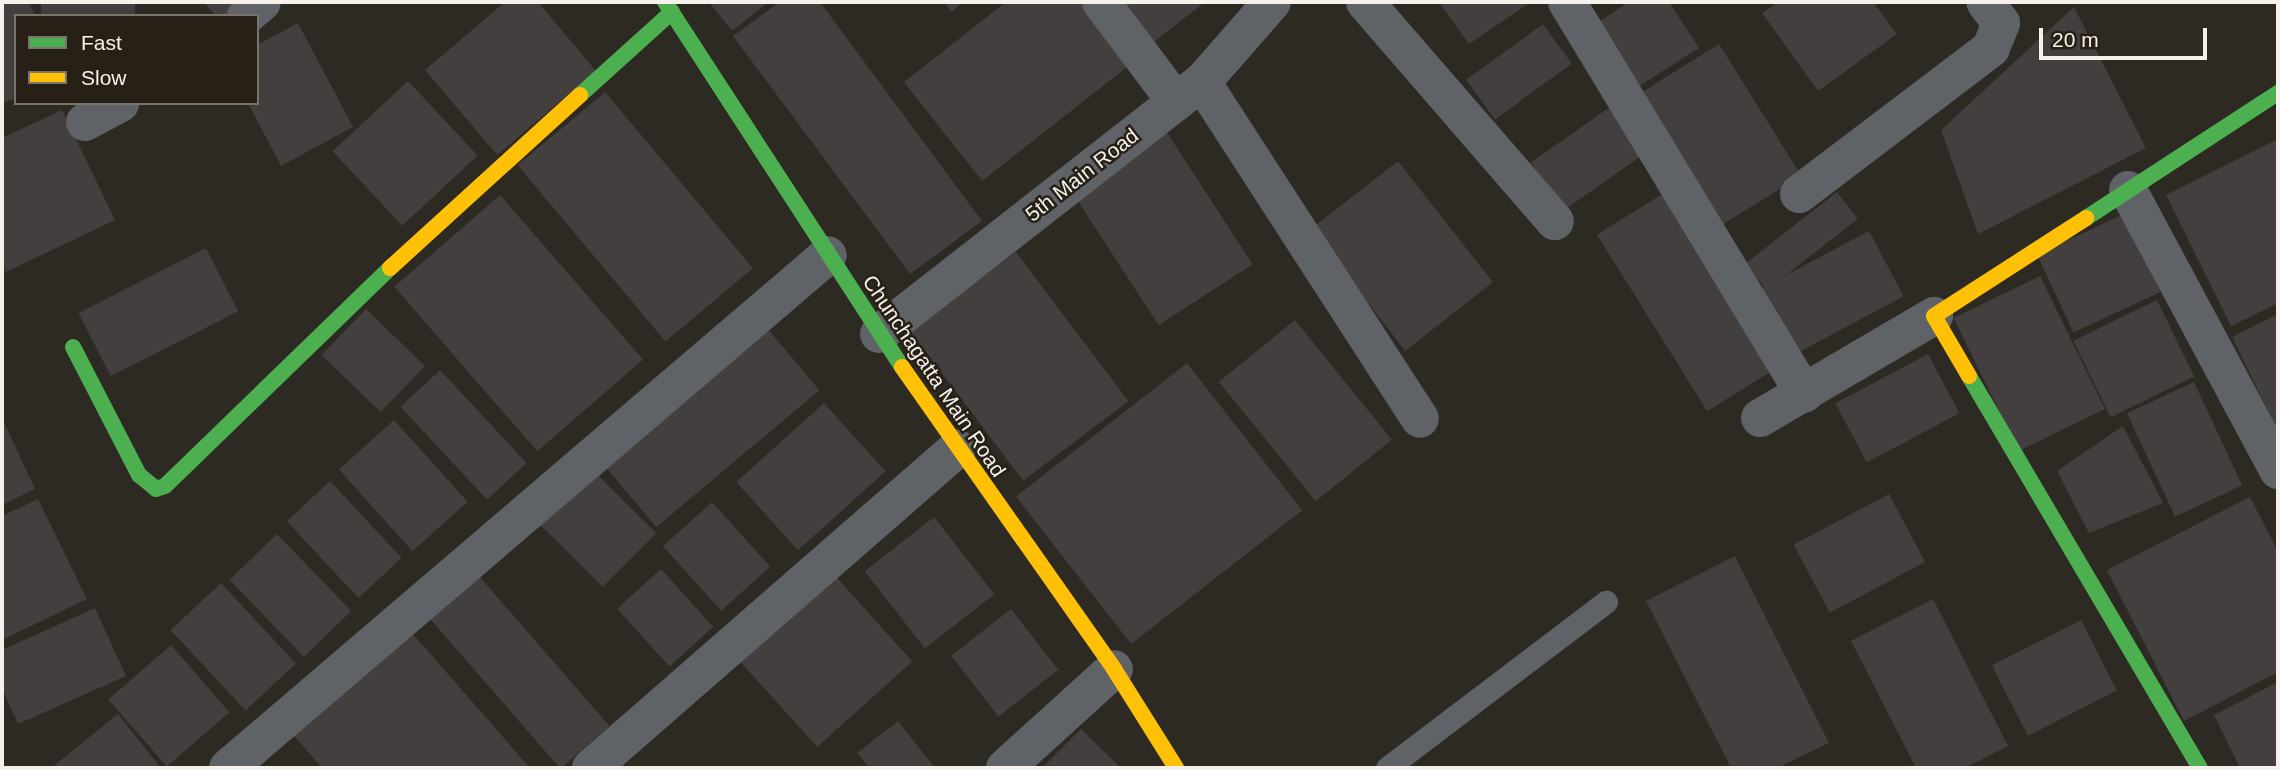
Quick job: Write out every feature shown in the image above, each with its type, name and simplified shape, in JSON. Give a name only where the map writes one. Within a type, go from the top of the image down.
[{"type":"street","points":[[248,14],[262,2]]},
{"type":"street","points":[[1101,2],[1189,92],[1420,419]]},
{"type":"street","name":"5th Main Road","points":[[879,334],[1189,92],[1272,2]]},
{"type":"street","points":[[1365,2],[1555,221]]},
{"type":"street","points":[[1567,2],[1804,394]]},
{"type":"street","points":[[1799,194],[1992,48],[2001,23],[1985,2]]},
{"type":"street","points":[[73,347],[139,475],[156,489],[165,486],[424,235],[669,7]]},
{"type":"street","name":"Chunchagatta Main Road","points":[[669,7],[879,334],[957,449],[1114,669],[1176,768]]},
{"type":"street","points":[[1760,418],[1934,316],[2278,93]]},
{"type":"street","points":[[85,122],[116,105]]},
{"type":"street","points":[[2129,190],[2278,470]]},
{"type":"street","points":[[228,768],[828,255]]},
{"type":"street","points":[[1934,316],[2200,768]]},
{"type":"street","points":[[591,768],[957,449]]},
{"type":"street","points":[[1005,768],[1114,669]]},
{"type":"lane","points":[[1387,768],[1606,602]]},
{"type":"building","points":[[2,2],[29,2],[34,14],[14,14],[14,99],[2,103]]},
{"type":"building","points":[[41,2],[135,2],[135,14],[41,14]]},
{"type":"building","points":[[204,2],[244,2],[229,14],[214,14]]},
{"type":"building","points":[[505,2],[538,2],[596,71],[497,155],[425,70]]},
{"type":"building","points":[[709,2],[768,2],[732,31]]},
{"type":"building","points":[[780,2],[820,2],[982,221],[910,274],[733,36]]},
{"type":"building","points":[[944,2],[964,2],[951,12]]},
{"type":"building","points":[[1006,2],[1082,2],[1131,64],[982,181],[904,82]]},
{"type":"building","points":[[1110,2],[1205,2],[1146,48]]},
{"type":"building","points":[[1439,2],[1527,2],[1528,4],[1469,44]]},
{"type":"building","points":[[1629,2],[1669,2],[1699,48],[1633,90],[1592,26]]},
{"type":"building","points":[[1778,2],[1873,2],[1897,34],[1818,91],[1762,13]]},
{"type":"building","points":[[2074,7],[2146,148],[1978,234],[1941,130]]},
{"type":"building","points":[[298,23],[353,127],[281,166],[249,105],[259,105],[259,44]]},
{"type":"building","points":[[1543,24],[1572,64],[1495,119],[1466,80]]},
{"type":"building","points":[[1719,44],[1801,175],[1719,227],[1637,95]]},
{"type":"building","points":[[408,81],[478,156],[402,226],[333,151]]},
{"type":"building","points":[[605,92],[753,268],[666,341],[518,165]]},
{"type":"building","points":[[1610,107],[1643,155],[1564,210],[1531,163]]},
{"type":"building","points":[[62,110],[115,220],[6,272],[2,263],[2,138]]},
{"type":"building","points":[[1166,131],[1253,264],[1159,325],[1072,192]]},
{"type":"building","points":[[2278,139],[2278,303],[2231,326],[2166,195]]},
{"type":"building","points":[[1398,161],[1493,282],[1405,351],[1311,229]]},
{"type":"building","points":[[1837,192],[1858,219],[1767,290],[1746,263]]},
{"type":"building","points":[[1664,193],[1774,369],[1707,411],[1597,235]]},
{"type":"building","points":[[500,195],[643,360],[537,451],[394,287]]},
{"type":"building","points":[[2124,214],[2160,292],[2073,333],[2037,255]]},
{"type":"building","points":[[1869,231],[1904,296],[1791,356],[1756,291]]},
{"type":"building","points":[[206,248],[238,311],[111,376],[79,313]]},
{"type":"building","points":[[1016,252],[1129,401],[1023,481],[911,331]]},
{"type":"building","points":[[2040,276],[2105,409],[2019,451],[1954,318]]},
{"type":"building","points":[[2157,300],[2194,376],[2111,417],[2073,341]]},
{"type":"building","points":[[366,309],[425,366],[381,412],[322,355]]},
{"type":"building","points":[[2278,314],[2278,431],[2232,337]]},
{"type":"building","points":[[1295,320],[1392,440],[1316,501],[1219,382]]},
{"type":"building","points":[[768,329],[819,390],[656,527],[605,466]]},
{"type":"building","points":[[1928,354],[1959,413],[1867,462],[1835,403]]},
{"type":"building","points":[[1187,363],[1302,510],[1131,644],[1016,497]]},
{"type":"building","points":[[440,370],[527,463],[487,500],[401,407]]},
{"type":"building","points":[[2194,382],[2242,485],[2175,517],[2127,413]]},
{"type":"building","points":[[824,403],[886,471],[798,550],[736,482]]},
{"type":"building","points":[[2,418],[35,489],[2,505]]},
{"type":"building","points":[[394,420],[468,502],[413,551],[339,470]]},
{"type":"building","points":[[2123,426],[2163,503],[2089,533],[2057,471]]},
{"type":"building","points":[[592,469],[656,533],[603,587],[538,523]]},
{"type":"building","points":[[330,481],[402,558],[358,598],[287,521]]},
{"type":"building","points":[[1889,494],[1925,562],[1830,613],[1794,545]]},
{"type":"building","points":[[2250,497],[2278,552],[2278,672],[2184,721],[2107,570]]},
{"type":"building","points":[[38,499],[87,599],[2,640],[2,516]]},
{"type":"building","points":[[712,502],[770,567],[721,611],[663,546]]},
{"type":"building","points":[[934,517],[994,594],[925,648],[865,571]]},
{"type":"building","points":[[277,534],[351,611],[304,657],[230,580]]},
{"type":"building","points":[[1735,556],[1829,743],[1777,768],[1731,768],[1646,601]]},
{"type":"building","points":[[661,569],[713,627],[669,666],[617,608]]},
{"type":"building","points":[[830,570],[912,661],[817,747],[735,656]]},
{"type":"building","points":[[479,576],[610,726],[560,768],[430,619]]},
{"type":"building","points":[[221,583],[296,663],[246,711],[171,630]]},
{"type":"building","points":[[1933,599],[2008,746],[1965,768],[1916,768],[1851,641]]},
{"type":"building","points":[[95,608],[126,676],[18,724],[2,688],[2,650]]},
{"type":"building","points":[[1011,609],[1058,670],[999,716],[951,656]]},
{"type":"building","points":[[2081,620],[2117,690],[2028,736],[1992,665]]},
{"type":"building","points":[[412,633],[530,768],[322,768],[294,736]]},
{"type":"building","points":[[171,645],[229,712],[167,767],[108,699]]},
{"type":"building","points":[[2278,682],[2278,768],[2240,768],[2214,715]]},
{"type":"building","points":[[118,714],[161,768],[51,768]]},
{"type":"building","points":[[898,721],[935,768],[869,768],[857,753]]},
{"type":"building","points":[[1081,729],[1121,768],[1042,768]]},
{"type":"traffic: fast","points":[[665,2],[902,367]]},
{"type":"traffic: fast","points":[[580,95],[672,12]]},
{"type":"traffic: fast","points":[[2086,218],[2278,93]]},
{"type":"traffic: fast","points":[[73,347],[139,475],[156,489],[165,486],[390,268]]},
{"type":"traffic: fast","points":[[1969,376],[2200,768]]},
{"type":"traffic: slow","points":[[390,268],[580,95]]},
{"type":"traffic: slow","points":[[1969,376],[1934,316],[2086,218]]},
{"type":"traffic: slow","points":[[902,367],[1114,669],[1176,768]]}]
